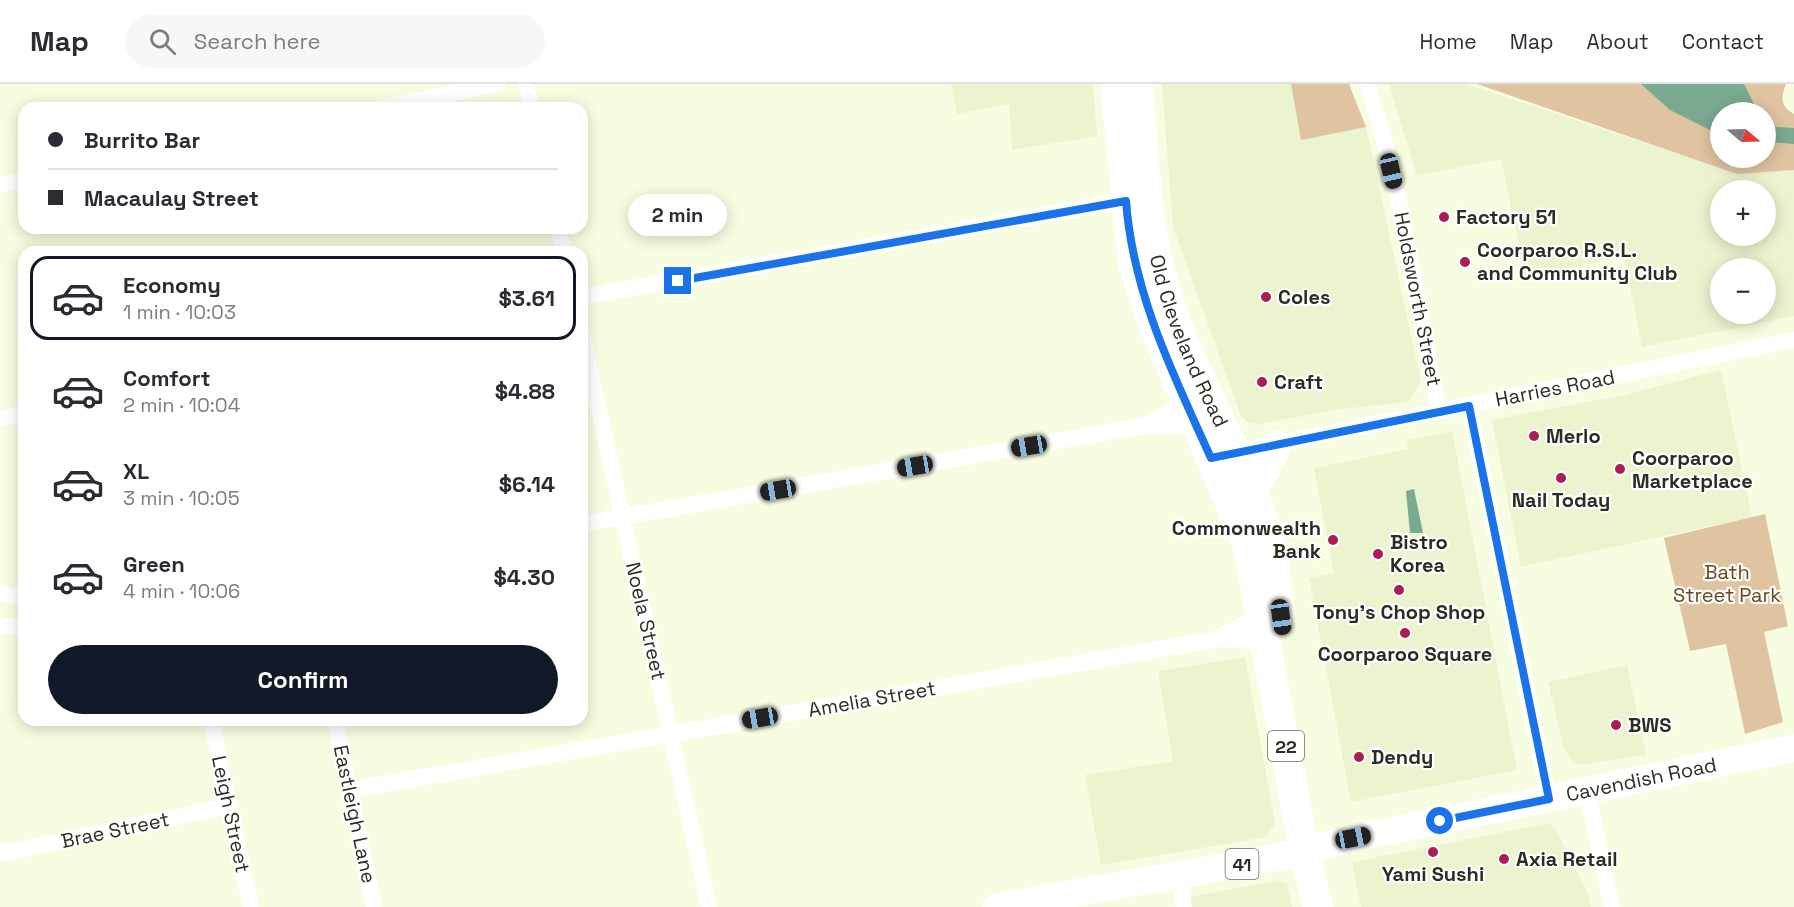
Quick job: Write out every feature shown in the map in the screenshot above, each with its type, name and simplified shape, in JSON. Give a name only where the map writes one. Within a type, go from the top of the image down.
[{"type":"highway","name":"Old Cleveland Road","points":[[1115,84],[1136,199],[1154,247],[1170,305],[1223,455],[1247,543],[1313,848],[1335,907]]},
{"type":"highway","name":"Old Cleveland Road","points":[[1138,84],[1136,199],[1129,236],[1141,289],[1190,412],[1251,491],[1273,558],[1313,848],[1318,907]]},
{"type":"highway","points":[[1251,491],[1261,472],[1270,463],[1277,445]]},
{"type":"main road","name":"Cavendish Road","points":[[996,907],[1285,856],[1313,848],[1794,748]]},
{"type":"street","points":[[410,102],[498,84]]},
{"type":"street","points":[[526,84],[530,102]]},
{"type":"street","name":"Holdsworth Street","points":[[1366,84],[1384,140],[1400,206],[1439,411]]},
{"type":"street","points":[[0,185],[18,181]]},
{"type":"street","points":[[588,296],[1136,199]]},
{"type":"street","name":"Harries Road","points":[[1223,455],[1794,340]]},
{"type":"street","name":"Noela Street","points":[[588,361],[709,907]]},
{"type":"street","points":[[1469,406],[1549,799]]},
{"type":"street","points":[[1143,426],[1171,411],[1190,412]]},
{"type":"street","points":[[588,523],[1143,426],[1190,412]]},
{"type":"street","points":[[0,419],[18,415]]},
{"type":"street","points":[[0,592],[11,596],[18,595]]},
{"type":"street","points":[[0,626],[18,627]]},
{"type":"street","name":"Amelia Street","points":[[350,790],[1217,639],[1265,628]]},
{"type":"street","name":"Amelia Street","points":[[1217,639],[1265,628]]},
{"type":"street","name":"Leigh Street","points":[[213,726],[251,907]]},
{"type":"street","name":"Eastleigh Lane","points":[[336,726],[374,907]]},
{"type":"street","points":[[1587,791],[1612,907]]},
{"type":"street","name":"Brae Street","points":[[0,854],[230,806]]},
{"type":"street","points":[[1178,875],[1184,907]]},
{"type":"shaded area","points":[[951,84],[1093,84],[1097,136],[1012,150],[1009,104],[957,114]]},
{"type":"shaded area","points":[[1162,84],[1291,84],[1301,139],[1366,127],[1421,381],[1408,402],[1342,409],[1258,424],[1249,423],[1241,416],[1173,227]]},
{"type":"shaded area","points":[[1389,84],[1466,84],[1710,164],[1710,168],[1722,168],[1737,173],[1794,170],[1794,316],[1776,320],[1776,258],[1710,258],[1710,324],[1755,324],[1642,347],[1624,256],[1526,278],[1501,159],[1417,176]]},
{"type":"shaded area","points":[[1641,84],[1744,84],[1753,102],[1710,102],[1710,130],[1670,110]]},
{"type":"shaded area","points":[[1776,127],[1794,128],[1794,144],[1776,143]]},
{"type":"shaded area","name":"Coorparoo Marketplace","points":[[1721,370],[1752,517],[1521,567],[1492,420],[1624,395]]},
{"type":"shaded area","name":"Coorparoo Square","points":[[1452,431],[1517,770],[1351,802],[1309,578],[1334,573],[1314,468],[1408,449],[1407,440]]},
{"type":"shaded area","points":[[1414,489],[1423,533],[1410,533],[1406,491]]},
{"type":"shaded area","points":[[1245,657],[1275,823],[1266,837],[1101,865],[1085,775],[1173,761],[1158,671]]},
{"type":"shaded area","points":[[1627,665],[1646,755],[1578,765],[1573,762],[1564,748],[1548,682]]},
{"type":"shaded area","points":[[1548,823],[1555,828],[1589,896],[1591,907],[1361,907],[1352,862]]},
{"type":"shaded area","points":[[1279,880],[1287,884],[1292,907],[1192,907],[1190,897]]},
{"type":"green space","points":[[1291,84],[1349,84],[1366,127],[1301,140]]},
{"type":"green space","points":[[1477,84],[1786,84],[1783,93],[1784,105],[1794,114],[1794,170],[1737,174],[1720,168],[1776,168],[1776,102],[1710,102],[1710,165]]},
{"type":"green space","name":"Bath Street Park","points":[[1765,514],[1788,626],[1764,632],[1783,722],[1745,734],[1726,644],[1690,651],[1664,538]]},
{"type":"place","name":"Factory 51","points":[[1444,217]]},
{"type":"place","name":"Coorparoo R.S.L. and Community Club","points":[[1465,262]]},
{"type":"place","name":"Coles","points":[[1266,297]]},
{"type":"place","name":"Craft","points":[[1262,382]]},
{"type":"place","name":"Merlo","points":[[1534,436]]},
{"type":"place","name":"Coorparoo Marketplace","points":[[1620,469]]},
{"type":"place","name":"Nail Today","points":[[1561,478]]},
{"type":"place","name":"Commonwealth Bank","points":[[1333,540]]},
{"type":"place","name":"Bistro Korea","points":[[1378,554]]},
{"type":"place","name":"Tony’s Chop Shop","points":[[1399,590]]},
{"type":"place","name":"Coorparoo Square","points":[[1405,633]]},
{"type":"place","name":"BWS","points":[[1616,725]]},
{"type":"place","name":"Dendy","points":[[1359,757]]},
{"type":"place","name":"Yami Sushi","points":[[1433,852]]},
{"type":"place","name":"Axia Retail","points":[[1504,859]]},
{"type":"route","points":[[678,281],[1126,201],[1133,264],[1149,314],[1211,458],[1469,406],[1502,565],[1521,674],[1549,799],[1440,821]]}]
